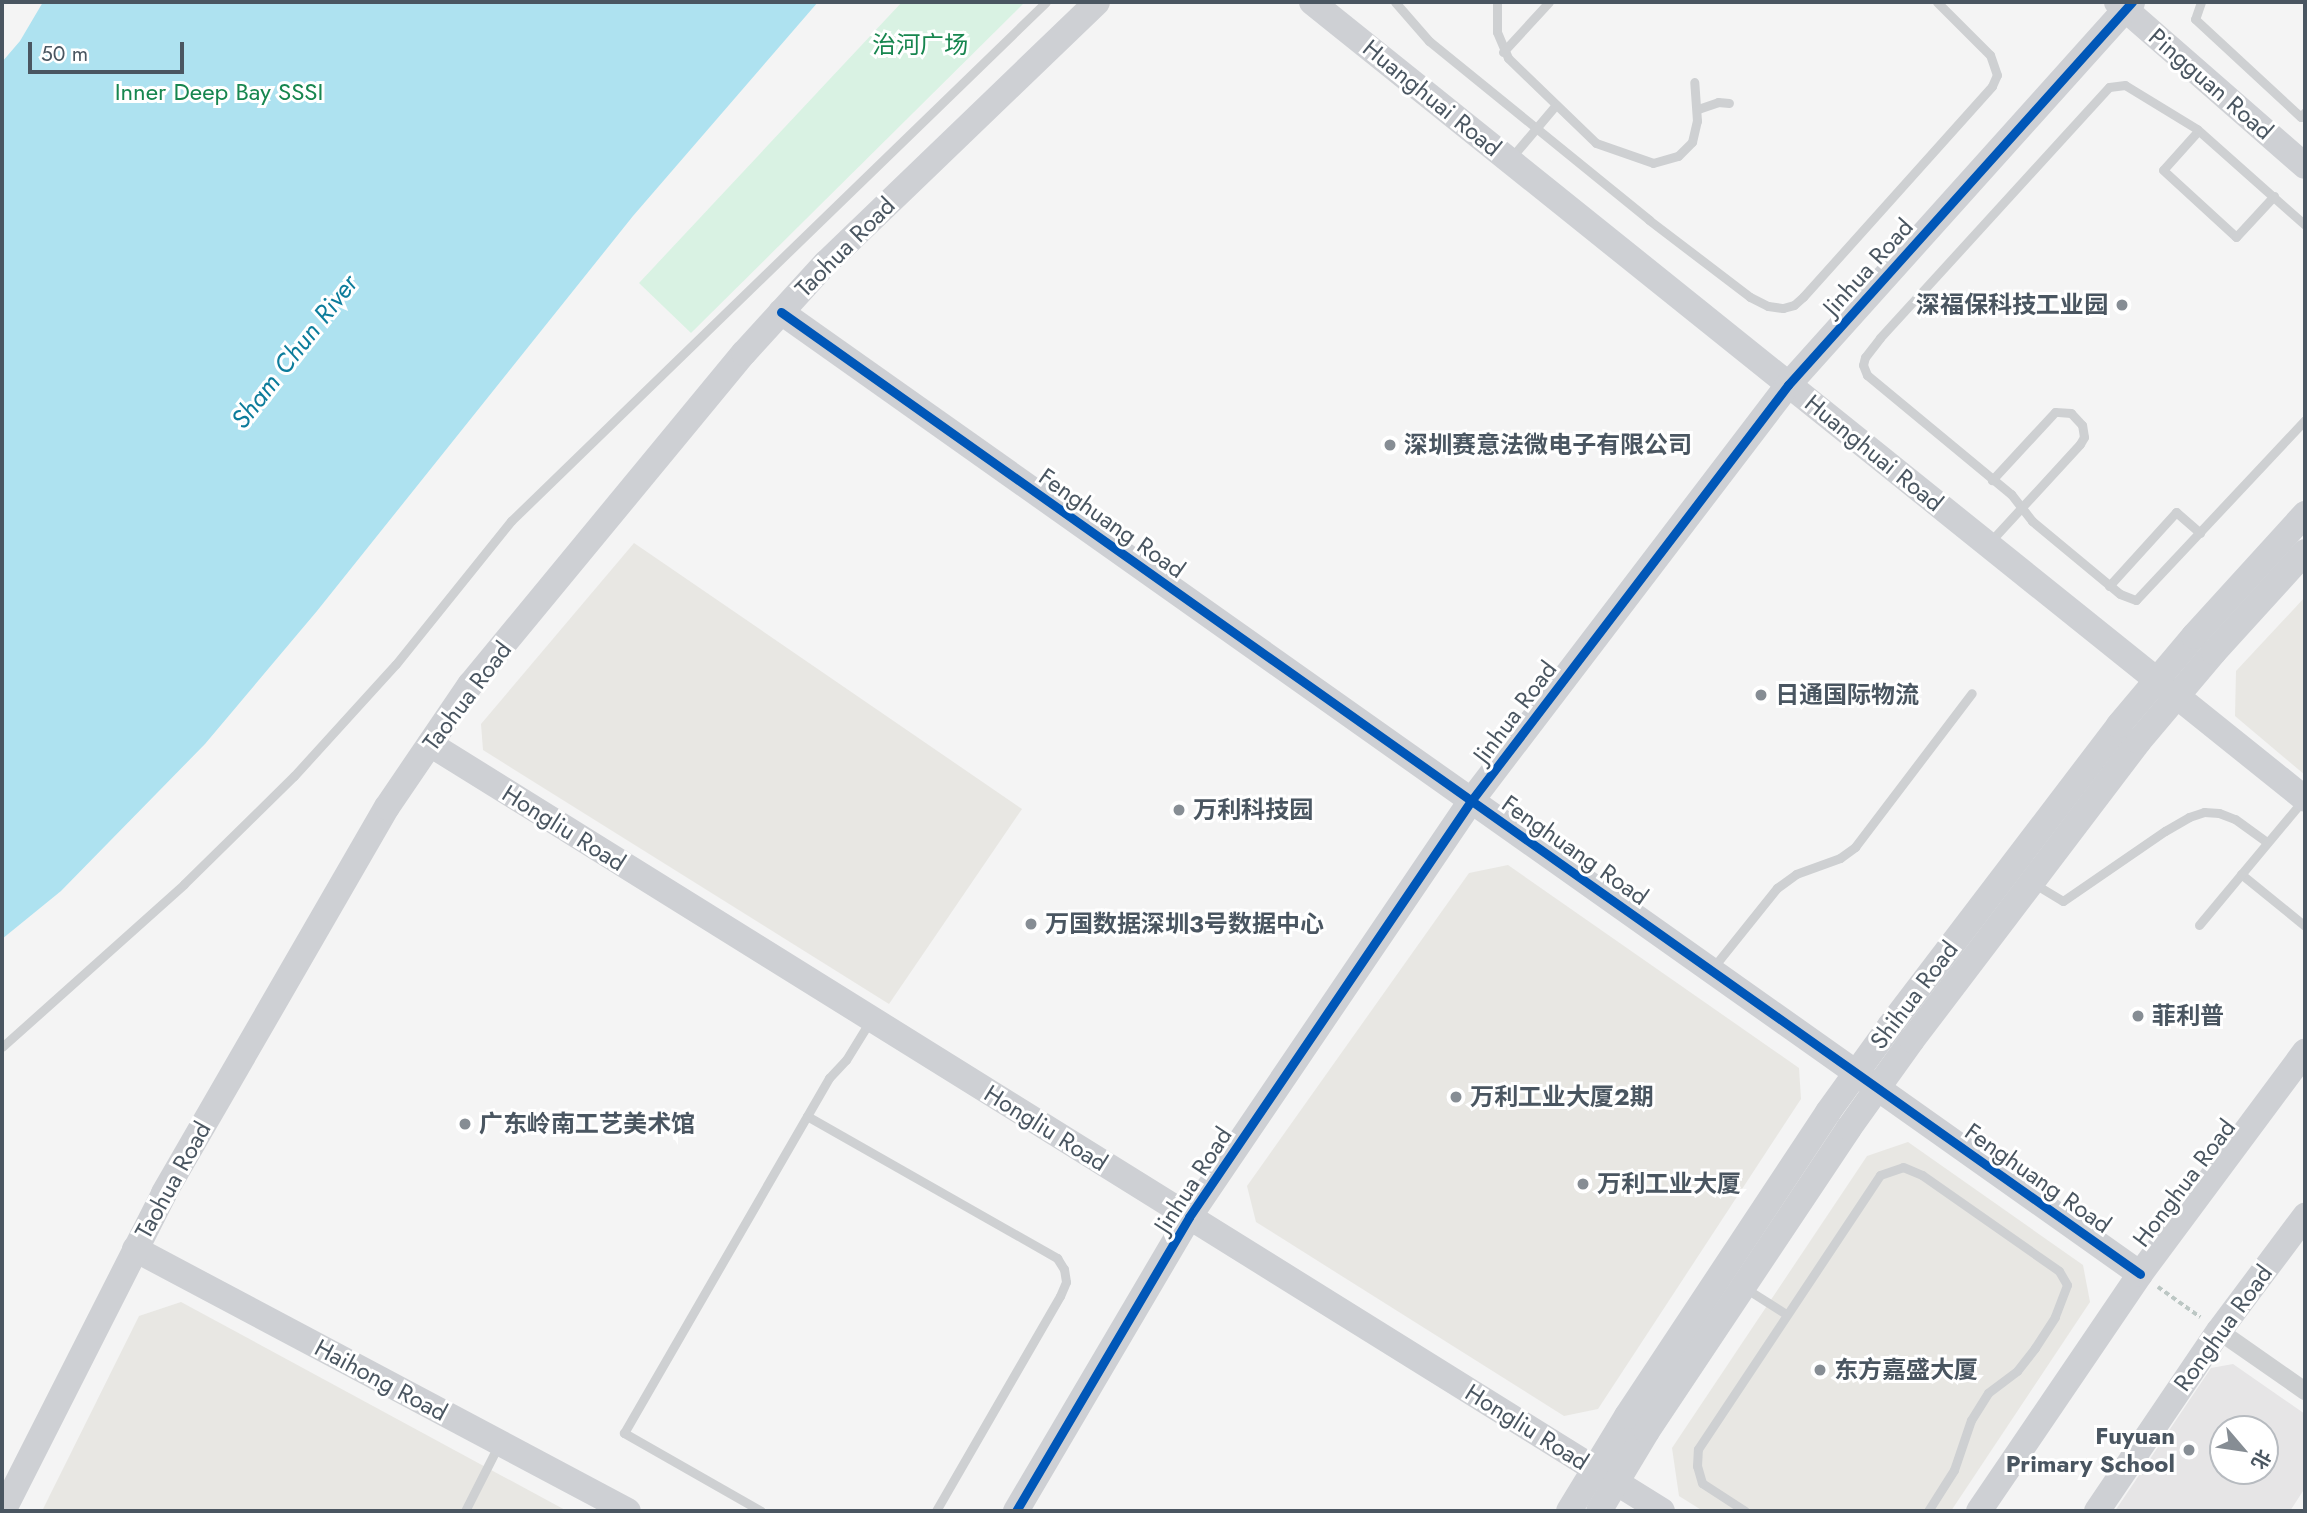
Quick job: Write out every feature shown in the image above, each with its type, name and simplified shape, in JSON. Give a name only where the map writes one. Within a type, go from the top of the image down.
[{"type":"street","name":"Taohua Road","points":[[6,1510],[135,1249],[387,807],[470,685],[781,312],[826,263],[1097,2]]},
{"type":"street","name":"Huanghuai Road","points":[[1312,2],[2305,799]]},
{"type":"street","name":"Pingguan Road","points":[[2125,4],[2305,166]]},
{"type":"street","name":"Jinhua Road","points":[[1016,1511],[1189,1217],[1471,801],[1788,385],[2125,4]]},
{"type":"street","name":"Fenghuang Road","points":[[781,312],[2140,1274]]},
{"type":"street","name":"Shihua Road","points":[[1569,1511],[1605,1476],[1743,1287],[1878,1088],[2032,882],[2166,688],[2305,514]]},
{"type":"street","name":"Shihua Road","points":[[1599,1511],[1605,1476],[1856,1073],[2119,725],[2166,688],[2305,552]]},
{"type":"street","name":"Hongliu Road","points":[[430,744],[1662,1511]]},
{"type":"street","name":"Honghua Road","points":[[1979,1511],[2140,1274],[2305,1052]]},
{"type":"street","name":"Ronghua Road","points":[[2097,1511],[2219,1331],[2305,1216]]},
{"type":"street","name":"Haihong Road","points":[[135,1249],[628,1511]]},
{"type":"street","points":[[2219,1331],[2305,1391]]},
{"type":"lane","points":[[2,1046],[184,884],[294,776],[396,664],[511,521],[1046,2]]},
{"type":"lane","points":[[1395,2],[1429,41],[1751,298],[1768,306],[1783,308],[1794,304],[1992,86],[1997,75],[1990,55],[1937,2]]},
{"type":"lane","points":[[1497,2],[1497,32],[1503,52],[1555,106],[1596,143],[1653,163],[1678,156],[1692,142],[1698,110],[1694,82]]},
{"type":"lane","points":[[1503,52],[1549,2]]},
{"type":"lane","points":[[2201,2],[2195,19],[2301,117],[2305,112]]},
{"type":"lane","points":[[2305,225],[2198,131],[2125,85],[2109,87],[1865,357],[1867,375],[2011,494],[2021,509],[2124,597],[2141,598],[2305,420]]},
{"type":"lane","points":[[1698,110],[1718,102],[1729,103]]},
{"type":"lane","points":[[1508,160],[1555,106]]},
{"type":"lane","points":[[2198,131],[2163,170],[2236,237],[2274,197]]},
{"type":"lane","points":[[1987,544],[2080,444],[2084,431],[2077,418],[2062,410],[2055,412],[1993,480]]},
{"type":"lane","points":[[2109,586],[2176,512],[2200,533]]},
{"type":"lane","points":[[1711,970],[1777,888],[1796,874],[1840,858],[1855,846],[1972,693]]},
{"type":"lane","points":[[2199,925],[2305,799]]},
{"type":"lane","points":[[2032,882],[2063,901],[2165,831],[2204,812],[2220,813],[2235,819],[2267,842]]},
{"type":"lane","points":[[2241,874],[2305,926]]},
{"type":"lane","points":[[761,1511],[624,1433],[829,1078],[846,1060],[871,1019]]},
{"type":"lane","points":[[807,1116],[1056,1258],[1065,1269],[1066,1282],[1060,1296],[936,1511]]},
{"type":"lane","points":[[1745,1511],[1702,1483],[1697,1466],[1698,1449],[1880,1175],[1903,1167],[1922,1175],[2059,1271],[2067,1286],[2055,1317],[2017,1371],[1988,1394],[1971,1420],[1954,1470],[1928,1511]]},
{"type":"lane","points":[[1743,1287],[1786,1314]]},
{"type":"lane","points":[[465,1511],[500,1443]]},
{"type":"path","points":[[2140,1274],[2219,1331]]},
{"type":"shaded area","points":[[634,543],[1022,809],[889,1004],[483,750],[481,724]]},
{"type":"shaded area","points":[[2305,597],[2305,775],[2235,716],[2236,671]]},
{"type":"shaded area","points":[[1508,865],[1799,1068],[1801,1099],[1598,1409],[1564,1416],[1256,1222],[1247,1186],[1469,873]]},
{"type":"shaded area","points":[[1908,1142],[2083,1265],[2090,1302],[1951,1511],[1703,1511],[1679,1496],[1672,1448],[1867,1156]]},
{"type":"shaded area","points":[[181,1302],[567,1511],[42,1511],[139,1316]]},
{"type":"shaded area","name":"Fuyuan Primary School","points":[[2233,1364],[2305,1414],[2305,1488],[2290,1511],[2115,1511],[2211,1368]]},
{"type":"green space","name":"治河广场","points":[[902,2],[1025,2],[691,333],[639,283]]},
{"type":"water","name":"Sham Chun River","points":[[43,2],[818,2],[633,216],[317,611],[205,744],[61,891],[2,939],[2,62],[20,41]]},
{"type":"cycle path","points":[[1016,1511],[1189,1217],[1471,801],[1788,385],[2132,2]]},
{"type":"cycle path","points":[[781,312],[2140,1274]]},
{"type":"place","name":"深福保科技工业园","points":[[2122,305]]},
{"type":"place","name":"深圳赛意法微电子有限公司","points":[[1390,445]]},
{"type":"place","name":"日通国际物流","points":[[1761,695]]},
{"type":"place","name":"万利科技园","points":[[1179,810]]},
{"type":"place","name":"万国数据深圳3号数据中心","points":[[1031,924]]},
{"type":"place","name":"菲利普","points":[[2138,1016]]},
{"type":"place","name":"万利工业大厦2期","points":[[1456,1097]]},
{"type":"place","name":"广东岭南工艺美术馆","points":[[465,1124]]},
{"type":"place","name":"万利工业大厦","points":[[1583,1184]]},
{"type":"place","name":"东方嘉盛大厦","points":[[1820,1370]]},
{"type":"place","name":"Fuyuan Primary School","points":[[2189,1450]]},
{"type":"park label","name":"Inner Deep Bay SSSI","points":[[219,92]]}]
